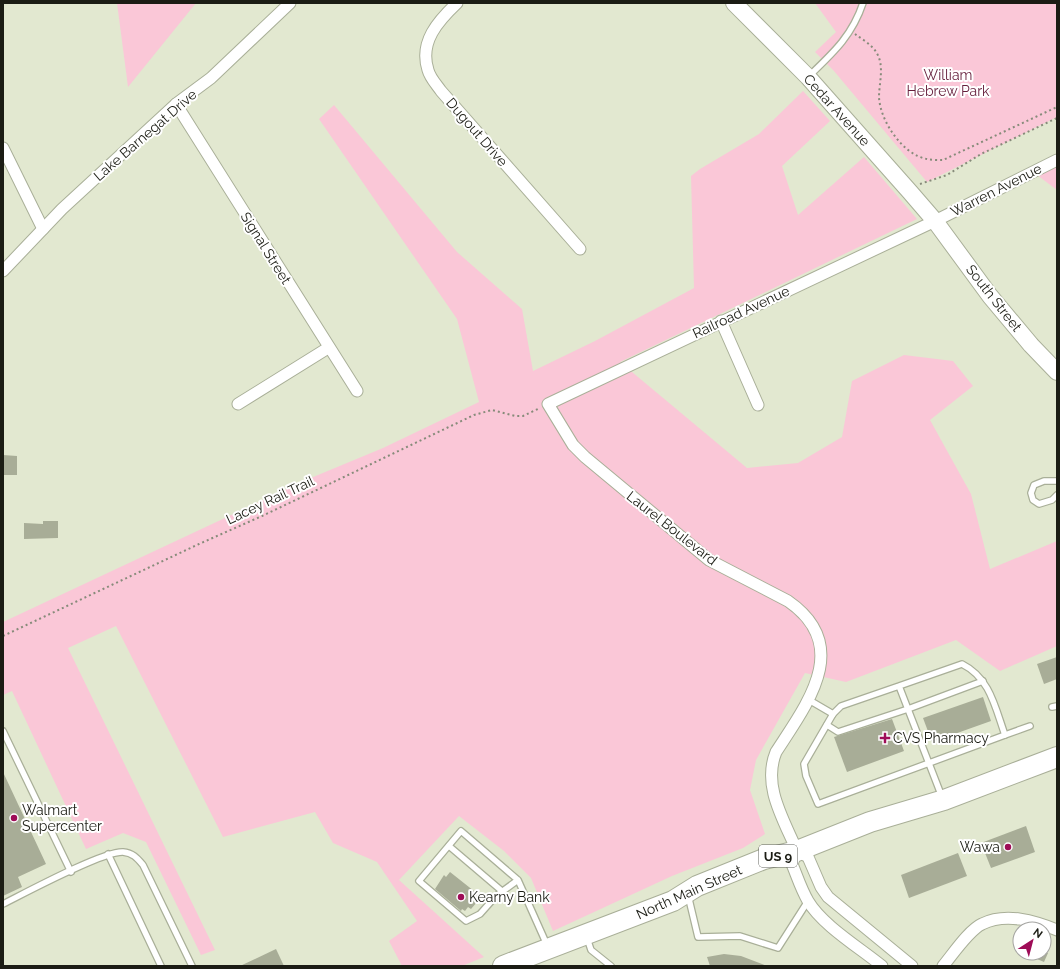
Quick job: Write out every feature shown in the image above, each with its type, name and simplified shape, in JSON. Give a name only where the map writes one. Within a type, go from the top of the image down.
[{"type":"highway","name":"North Main Street","points":[[503,966],[673,900],[697,886],[764,859],[797,851],[870,822],[944,800],[1057,757]]},
{"type":"street","name":"Lake Barnegat Drive","points":[[3,271],[62,209],[176,104],[212,78],[290,3]]},
{"type":"street","name":"Dugout Drive","points":[[457,3],[442,17],[432,31],[426,48],[428,71],[441,92],[580,250]]},
{"type":"street","name":"Cedar Avenue","points":[[734,3],[808,77],[935,221]]},
{"type":"street","name":"Signal Street","points":[[176,104],[328,348],[357,391]]},
{"type":"street","points":[[3,148],[43,229]]},
{"type":"street","name":"Warren Avenue","points":[[935,221],[1057,160]]},
{"type":"street","name":"Railroad Avenue","points":[[548,404],[935,221]]},
{"type":"street","name":"South Street","points":[[935,221],[990,296],[1031,345],[1057,372]]},
{"type":"street","points":[[721,322],[758,405]]},
{"type":"street","points":[[238,404],[328,348]]},
{"type":"street","name":"Laurel Boulevard","points":[[548,404],[573,445],[585,457],[693,548],[725,569],[788,601],[798,608],[813,627],[821,656],[820,671],[809,700],[776,752],[770,771],[774,796],[797,851],[808,857],[821,887],[828,897],[912,966]]},
{"type":"street","points":[[797,851],[792,864],[808,901],[829,925],[882,966]]},
{"type":"street","points":[[943,966],[968,936],[982,924],[1010,919],[1026,920],[1057,930]]},
{"type":"street","points":[[865,952],[877,937]]},
{"type":"lane","points":[[808,77],[836,50],[851,31],[863,3]]},
{"type":"lane","points":[[1057,481],[1044,481],[1034,486],[1031,493],[1033,500],[1039,504],[1052,500],[1057,495]]},
{"type":"lane","points":[[1005,735],[987,686],[973,670],[962,664],[840,706],[833,714],[804,764],[806,776],[818,804],[928,762],[1005,735],[1030,726]]},
{"type":"lane","points":[[827,725],[838,732],[908,709],[983,681]]},
{"type":"lane","points":[[898,686],[944,800]]},
{"type":"lane","points":[[809,700],[833,714]]},
{"type":"lane","points":[[3,731],[71,872]]},
{"type":"lane","points":[[518,880],[496,896],[480,914],[466,921],[419,880],[461,831],[518,880],[549,949]]},
{"type":"lane","points":[[449,846],[503,892]]},
{"type":"lane","points":[[3,904],[108,854],[129,852],[143,864],[192,966]]},
{"type":"lane","points":[[108,854],[161,966]]},
{"type":"lane","points":[[687,892],[698,937],[740,936],[778,948],[808,901]]},
{"type":"lane","points":[[586,935],[591,950],[611,966]]},
{"type":"path","points":[[851,31],[863,39],[877,52],[881,68],[879,98],[883,117],[888,128],[910,150],[926,159],[943,160],[1057,107]]},
{"type":"path","points":[[917,187],[923,182],[947,175],[981,154],[1057,118]]},
{"type":"path","name":"Lacey Rail Trail","points":[[3,636],[198,544],[262,516],[474,415],[492,410],[515,416],[523,416],[548,404]]},
{"type":"green space","points":[[117,3],[196,3],[128,87]]},
{"type":"green space","name":"William Hebrew Park","points":[[815,3],[1057,3],[1057,117],[927,182],[834,71],[815,52],[836,32]]},
{"type":"green space","points":[[803,91],[830,121],[782,166],[798,215],[864,157],[917,219],[620,362],[747,468],[798,463],[842,437],[852,381],[904,355],[953,361],[973,386],[930,420],[971,494],[990,569],[1057,541],[1057,646],[1000,671],[956,640],[846,682],[805,673],[756,760],[750,790],[765,834],[743,848],[672,876],[553,931],[531,878],[504,851],[459,816],[399,880],[484,957],[462,966],[402,966],[389,941],[417,921],[377,862],[333,843],[315,812],[223,837],[116,626],[68,648],[215,950],[201,955],[146,842],[123,833],[86,849],[12,691],[3,695],[3,622],[306,480],[383,448],[479,402],[457,319],[319,119],[334,105],[457,252],[522,309],[533,371],[595,341],[694,288],[691,176],[700,169],[759,134]]},
{"type":"green space","points":[[1057,156],[1057,190],[1029,169]]},
{"type":"building","points":[[3,455],[17,456],[17,475],[3,475]]},
{"type":"building","points":[[43,521],[58,521],[58,538],[24,539],[24,523],[43,524]]},
{"type":"building","points":[[1057,657],[1057,679],[1044,684],[1037,664]]},
{"type":"building","points":[[983,697],[991,721],[932,742],[923,718]]},
{"type":"building","points":[[892,719],[904,751],[847,772],[834,737]]},
{"type":"building","name":"Walmart Supercenter","points":[[3,772],[46,864],[18,877],[22,887],[3,896]]},
{"type":"building","name":"Wawa","points":[[1026,826],[1035,852],[991,868],[981,843]]},
{"type":"building","name":"Wawa","points":[[958,853],[967,876],[909,898],[901,875]]},
{"type":"building","name":"Kearny Bank","points":[[450,872],[479,895],[475,900],[477,902],[471,909],[468,907],[465,911],[462,909],[461,911],[435,889],[444,875],[446,877]]},
{"type":"building","points":[[276,949],[284,966],[240,966]]},
{"type":"building","points":[[724,954],[741,956],[767,966],[710,966],[707,957]]},
{"type":"place","name":"CVS Pharmacy","points":[[885,738]]},
{"type":"place","name":"Walmart Supercenter","points":[[14,818]]},
{"type":"place","name":"Wawa","points":[[1008,847]]},
{"type":"place","name":"Kearny Bank","points":[[461,897]]}]
